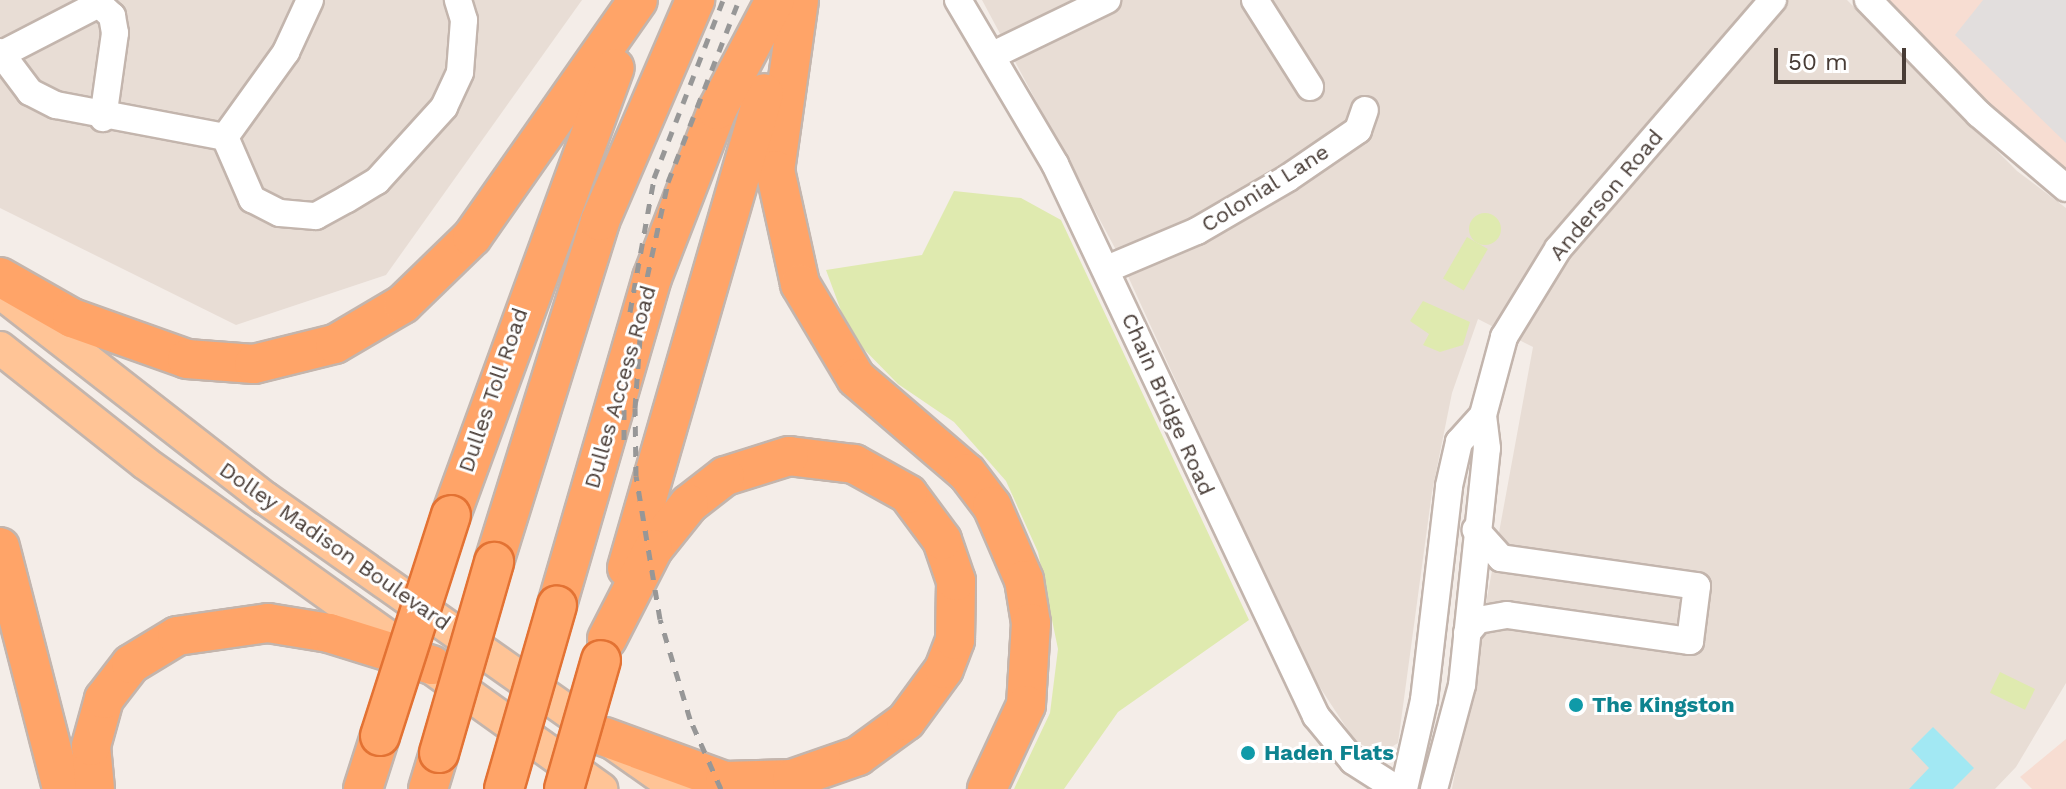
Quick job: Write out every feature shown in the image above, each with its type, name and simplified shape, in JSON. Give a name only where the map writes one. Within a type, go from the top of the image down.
[{"type":"highway","points":[[0,277],[72,318],[187,359],[254,364],[335,344],[403,304],[472,237],[638,0]]},
{"type":"highway","name":"Dulles Toll Road","points":[[363,789],[451,515],[574,168],[647,0]]},
{"type":"highway","points":[[428,789],[494,562],[596,235],[695,0]]},
{"type":"highway","name":"Dulles Access Road","points":[[504,789],[662,249],[717,110],[775,0]]},
{"type":"highway","points":[[564,789],[761,101],[798,0]]},
{"type":"highway","points":[[798,0],[775,170],[800,284],[856,378],[983,495],[1024,580],[1031,623],[1026,705],[987,789]]},
{"type":"highway","points":[[604,650],[645,562],[689,504],[725,476],[789,456],[854,464],[908,494],[942,540],[956,581],[955,640],[944,669],[906,721],[858,756],[792,779],[725,781],[605,737]]},
{"type":"highway","points":[[0,547],[62,789]]},
{"type":"highway","points":[[95,789],[91,746],[104,699],[131,664],[177,636],[268,623],[329,633],[432,665]]},
{"type":"highway","points":[[354,789],[378,743]]},
{"type":"main road","name":"Dolley Madison Boulevard","points":[[0,292],[265,498],[678,789]]},
{"type":"main road","name":"Dolley Madison Boulevard","points":[[0,348],[145,463],[432,665],[601,789]]},
{"type":"street","points":[[225,137],[286,52],[310,0]]},
{"type":"street","points":[[225,137],[252,199],[280,213],[316,216],[347,199],[377,181],[444,107],[460,72],[464,20],[458,0]]},
{"type":"street","name":"Chain Bridge Road","points":[[958,0],[993,55],[1107,269],[1316,716],[1353,761],[1397,789]]},
{"type":"street","points":[[993,55],[1107,0]]},
{"type":"street","points":[[1255,0],[1310,87]]},
{"type":"street","name":"Anderson Road","points":[[1434,789],[1458,711],[1487,448],[1483,415],[1504,337],[1537,276],[1773,0]]},
{"type":"street","points":[[1868,0],[1979,114],[2066,188]]},
{"type":"street","points":[[103,118],[115,33],[112,16],[99,4],[1,53],[30,92],[103,118],[225,137]]},
{"type":"street","name":"Colonial Lane","points":[[1107,269],[1197,231],[1288,178],[1358,130],[1365,110]]},
{"type":"street","name":"Anderson Road","points":[[1404,789],[1424,700],[1452,471],[1459,442],[1483,415]]},
{"type":"street","points":[[1467,633],[1478,620],[1507,615],[1690,641],[1697,586],[1501,558],[1476,530]]},
{"type":"shaded area","points":[[0,0],[582,0],[386,275],[236,325],[0,208]]},
{"type":"shaded area","points":[[982,0],[1847,0],[2017,171],[2066,208],[2066,683],[2016,767],[1995,789],[1452,789],[1533,347],[1478,319],[1452,393],[1432,492],[1398,743],[1380,754],[1355,741],[1306,666],[1116,250]]},
{"type":"shaded area","points":[[1882,0],[2066,0],[2066,172],[1941,62]]},
{"type":"shaded area","points":[[1983,0],[2066,0],[2066,143],[1955,35]]},
{"type":"shaded area","points":[[2066,739],[2066,789],[2032,789],[2020,777]]},
{"type":"green space","points":[[954,191],[1021,198],[1061,220],[1249,620],[1118,712],[1064,789],[1014,789],[1050,713],[1058,649],[1038,552],[1006,481],[954,422],[898,384],[850,335],[826,270],[922,255]]},
{"type":"green space","points":[[1485,213],[1496,218],[1501,229],[1496,240],[1485,245],[1474,240],[1469,229],[1474,218]]},
{"type":"green space","points":[[1467,237],[1488,249],[1464,291],[1443,279]]},
{"type":"green space","points":[[1423,301],[1470,322],[1463,345],[1440,352],[1423,345],[1429,334],[1410,321]]},
{"type":"green space","points":[[2000,672],[2035,689],[2025,710],[1990,693]]},
{"type":"water","points":[[1933,727],[1974,768],[1953,789],[1909,789],[1929,768],[1911,749]]},
{"type":"railway","points":[[630,312],[654,178],[723,0]]},
{"type":"railway","points":[[721,789],[690,719],[660,619],[636,476],[635,408],[643,296],[668,182],[739,0]]},
{"type":"railway","points":[[624,384],[624,440]]},
{"type":"place","name":"The Kingston","points":[[1576,705]]},
{"type":"place","name":"Haden Flats","points":[[1248,753]]}]
